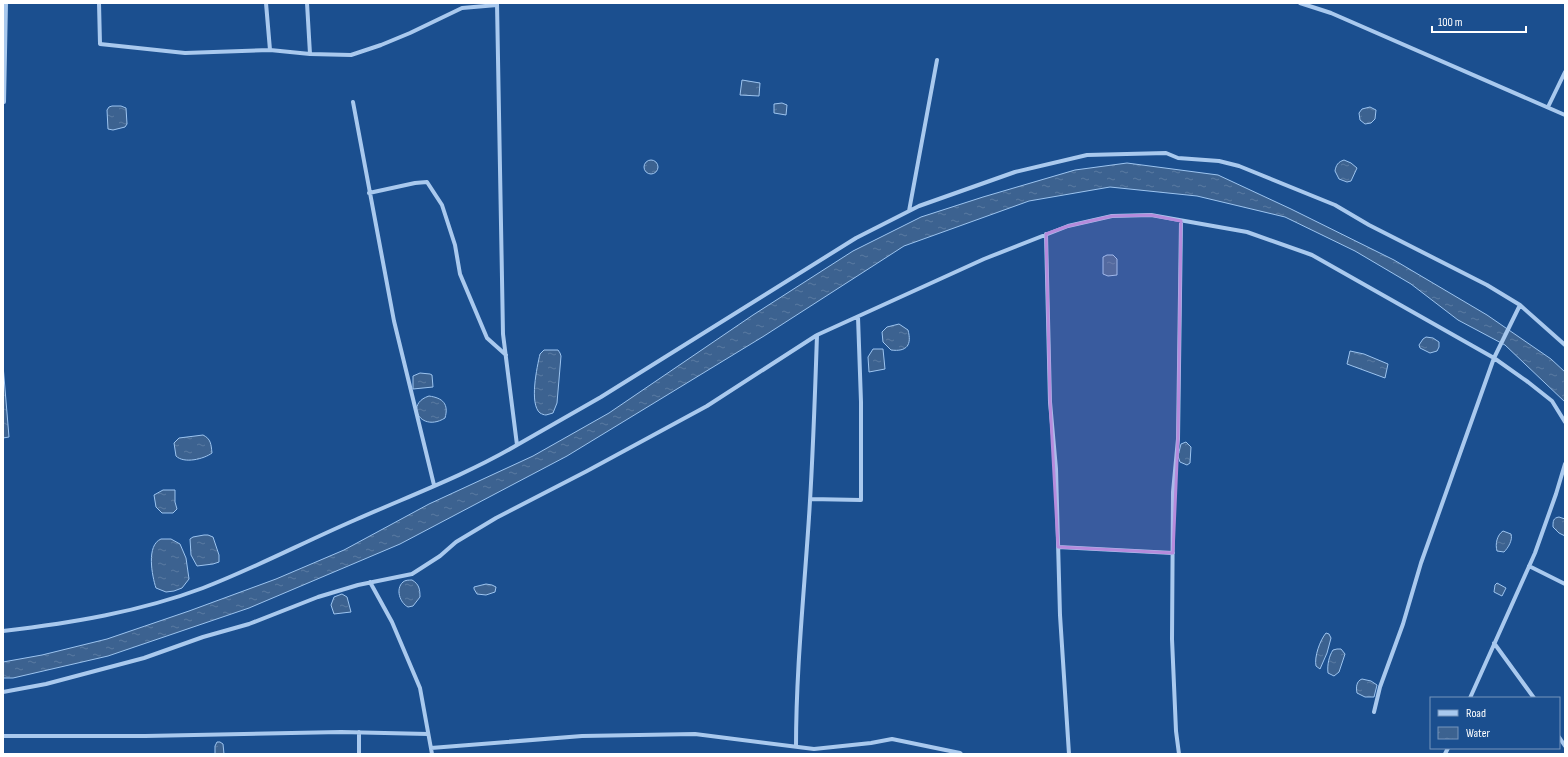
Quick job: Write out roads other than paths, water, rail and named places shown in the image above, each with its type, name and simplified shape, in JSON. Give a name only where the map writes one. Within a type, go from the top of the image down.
[{"type":"street","points":[[4,102],[6,3]]},
{"type":"street","points":[[99,3],[100,44],[185,53],[270,50],[310,54],[351,55],[402,36],[462,8],[497,4],[503,334],[517,446]]},
{"type":"street","points":[[266,3],[270,50]]},
{"type":"street","points":[[307,3],[310,54]]},
{"type":"street","points":[[1300,3],[1331,13],[1565,115]]},
{"type":"street","points":[[909,211],[937,60]]},
{"type":"street","points":[[1548,107],[1565,72]]},
{"type":"street","points":[[353,102],[394,321],[434,485]]},
{"type":"street","points":[[3,631],[60,625],[140,608],[203,588],[496,457],[517,446],[601,397],[856,238],[919,206],[1015,172],[1087,155],[1166,153],[1178,158],[1219,161],[1239,166],[1335,205],[1376,228],[1487,285],[1520,305],[1565,345]]},
{"type":"street","points":[[369,193],[415,183],[427,182],[442,205],[456,245],[460,274],[487,338],[506,355]]},
{"type":"street","points":[[3,692],[46,684],[144,658],[203,637],[249,624],[318,597],[370,582],[412,574],[440,556],[456,542],[496,518],[707,406],[817,335],[984,259],[1068,226],[1112,216],[1150,216],[1247,232],[1312,255],[1494,358],[1528,382],[1552,402],[1565,422]]},
{"type":"street","points":[[1179,754],[1176,731],[1172,639],[1173,492],[1178,439],[1181,221]]},
{"type":"street","points":[[1046,234],[1050,402],[1056,469],[1060,615],[1069,754]]},
{"type":"street","points":[[1374,712],[1380,687],[1403,624],[1421,563],[1494,358],[1520,305]]},
{"type":"street","points":[[810,499],[861,500],[861,402],[858,316]]},
{"type":"street","points":[[796,747],[796,693],[810,499],[817,335]]},
{"type":"street","points":[[1470,697],[1529,566],[1556,494],[1565,464]]},
{"type":"street","points":[[1058,546],[1173,552]]},
{"type":"street","points":[[1529,566],[1565,584]]},
{"type":"street","points":[[370,582],[392,622],[420,688],[432,754]]},
{"type":"street","points":[[1494,642],[1533,697]]},
{"type":"street","points":[[3,736],[145,736],[359,732],[428,734]]},
{"type":"street","points":[[359,732],[359,754]]},
{"type":"street","points":[[431,748],[582,736],[695,734],[814,749],[871,743],[892,739],[961,754]]},
{"type":"water","points":[[742,80],[760,83],[759,96],[740,95]]},
{"type":"water","points":[[782,103],[787,105],[786,115],[774,113],[774,104]]},
{"type":"water","points":[[112,106],[121,106],[126,108],[127,124],[125,127],[113,130],[108,129],[107,110]]},
{"type":"water","points":[[1370,107],[1376,110],[1375,119],[1371,123],[1365,124],[1360,120],[1359,113],[1362,109]]},
{"type":"water","points":[[651,160],[656,162],[658,167],[656,172],[651,174],[646,172],[644,167],[646,162]]},
{"type":"water","points":[[1344,160],[1357,168],[1351,181],[1347,182],[1339,179],[1335,171],[1338,164]]},
{"type":"water","points":[[1127,163],[1218,175],[1394,260],[1487,315],[1551,359],[1565,372],[1565,402],[1505,345],[1458,320],[1411,284],[1355,251],[1285,217],[1197,196],[1110,187],[1029,201],[904,246],[764,336],[567,456],[400,544],[249,608],[108,656],[13,678],[3,678],[3,662],[42,655],[107,639],[276,579],[344,550],[429,504],[533,456],[609,413],[753,315],[853,251],[921,217],[1075,170]]},
{"type":"water","points":[[1113,255],[1117,259],[1117,275],[1108,276],[1103,274],[1103,257]]},
{"type":"water","points":[[899,324],[908,330],[909,343],[904,349],[891,350],[883,342],[882,332],[887,327]]},
{"type":"water","points":[[1426,337],[1433,338],[1439,342],[1437,351],[1430,353],[1420,348],[1419,345]]},
{"type":"water","points":[[873,349],[883,349],[885,369],[869,372],[868,357]]},
{"type":"water","points":[[544,350],[558,350],[561,356],[557,403],[553,413],[546,415],[540,413],[537,408],[534,394],[540,354]]},
{"type":"water","points":[[1350,351],[1364,354],[1388,364],[1385,378],[1347,364]]},
{"type":"water","points":[[3,365],[9,437],[3,438]]},
{"type":"water","points":[[420,373],[432,375],[433,387],[413,389],[413,376]]},
{"type":"water","points":[[429,396],[438,398],[444,402],[446,409],[445,418],[436,422],[429,422],[423,420],[419,416],[417,410],[418,405],[422,400]]},
{"type":"water","points":[[203,435],[208,438],[210,442],[212,453],[194,460],[184,460],[176,456],[174,443],[179,438]]},
{"type":"water","points":[[1186,442],[1191,447],[1190,463],[1187,465],[1180,462],[1178,456],[1181,444]]},
{"type":"water","points":[[163,490],[175,490],[175,502],[177,509],[173,513],[162,513],[156,507],[154,495]]},
{"type":"water","points":[[1559,517],[1565,519],[1565,536],[1553,527],[1554,520]]},
{"type":"water","points":[[1503,531],[1511,534],[1510,544],[1504,552],[1497,551],[1496,545],[1498,537]]},
{"type":"water","points":[[204,535],[213,537],[219,555],[219,562],[197,566],[191,555],[190,539]]},
{"type":"water","points":[[161,539],[171,539],[180,544],[186,558],[189,579],[182,588],[174,591],[166,592],[156,588],[154,583],[151,561],[152,554],[156,542]]},
{"type":"water","points":[[412,580],[419,587],[420,597],[413,606],[408,607],[401,599],[399,588],[404,581]]},
{"type":"water","points":[[1497,583],[1506,588],[1502,596],[1494,592],[1495,585]]},
{"type":"water","points":[[486,584],[496,587],[495,592],[486,595],[477,594],[474,587]]},
{"type":"water","points":[[342,594],[347,597],[351,612],[334,614],[331,605],[334,597]]},
{"type":"water","points":[[1326,633],[1329,634],[1331,638],[1327,653],[1320,669],[1316,666],[1316,658],[1320,644]]},
{"type":"water","points":[[1341,649],[1345,654],[1339,672],[1334,676],[1328,673],[1328,664],[1333,650]]},
{"type":"water","points":[[1362,679],[1371,681],[1377,685],[1374,697],[1365,697],[1357,693],[1358,683]]},
{"type":"water","points":[[217,742],[223,744],[224,754],[215,754],[215,746]]}]
